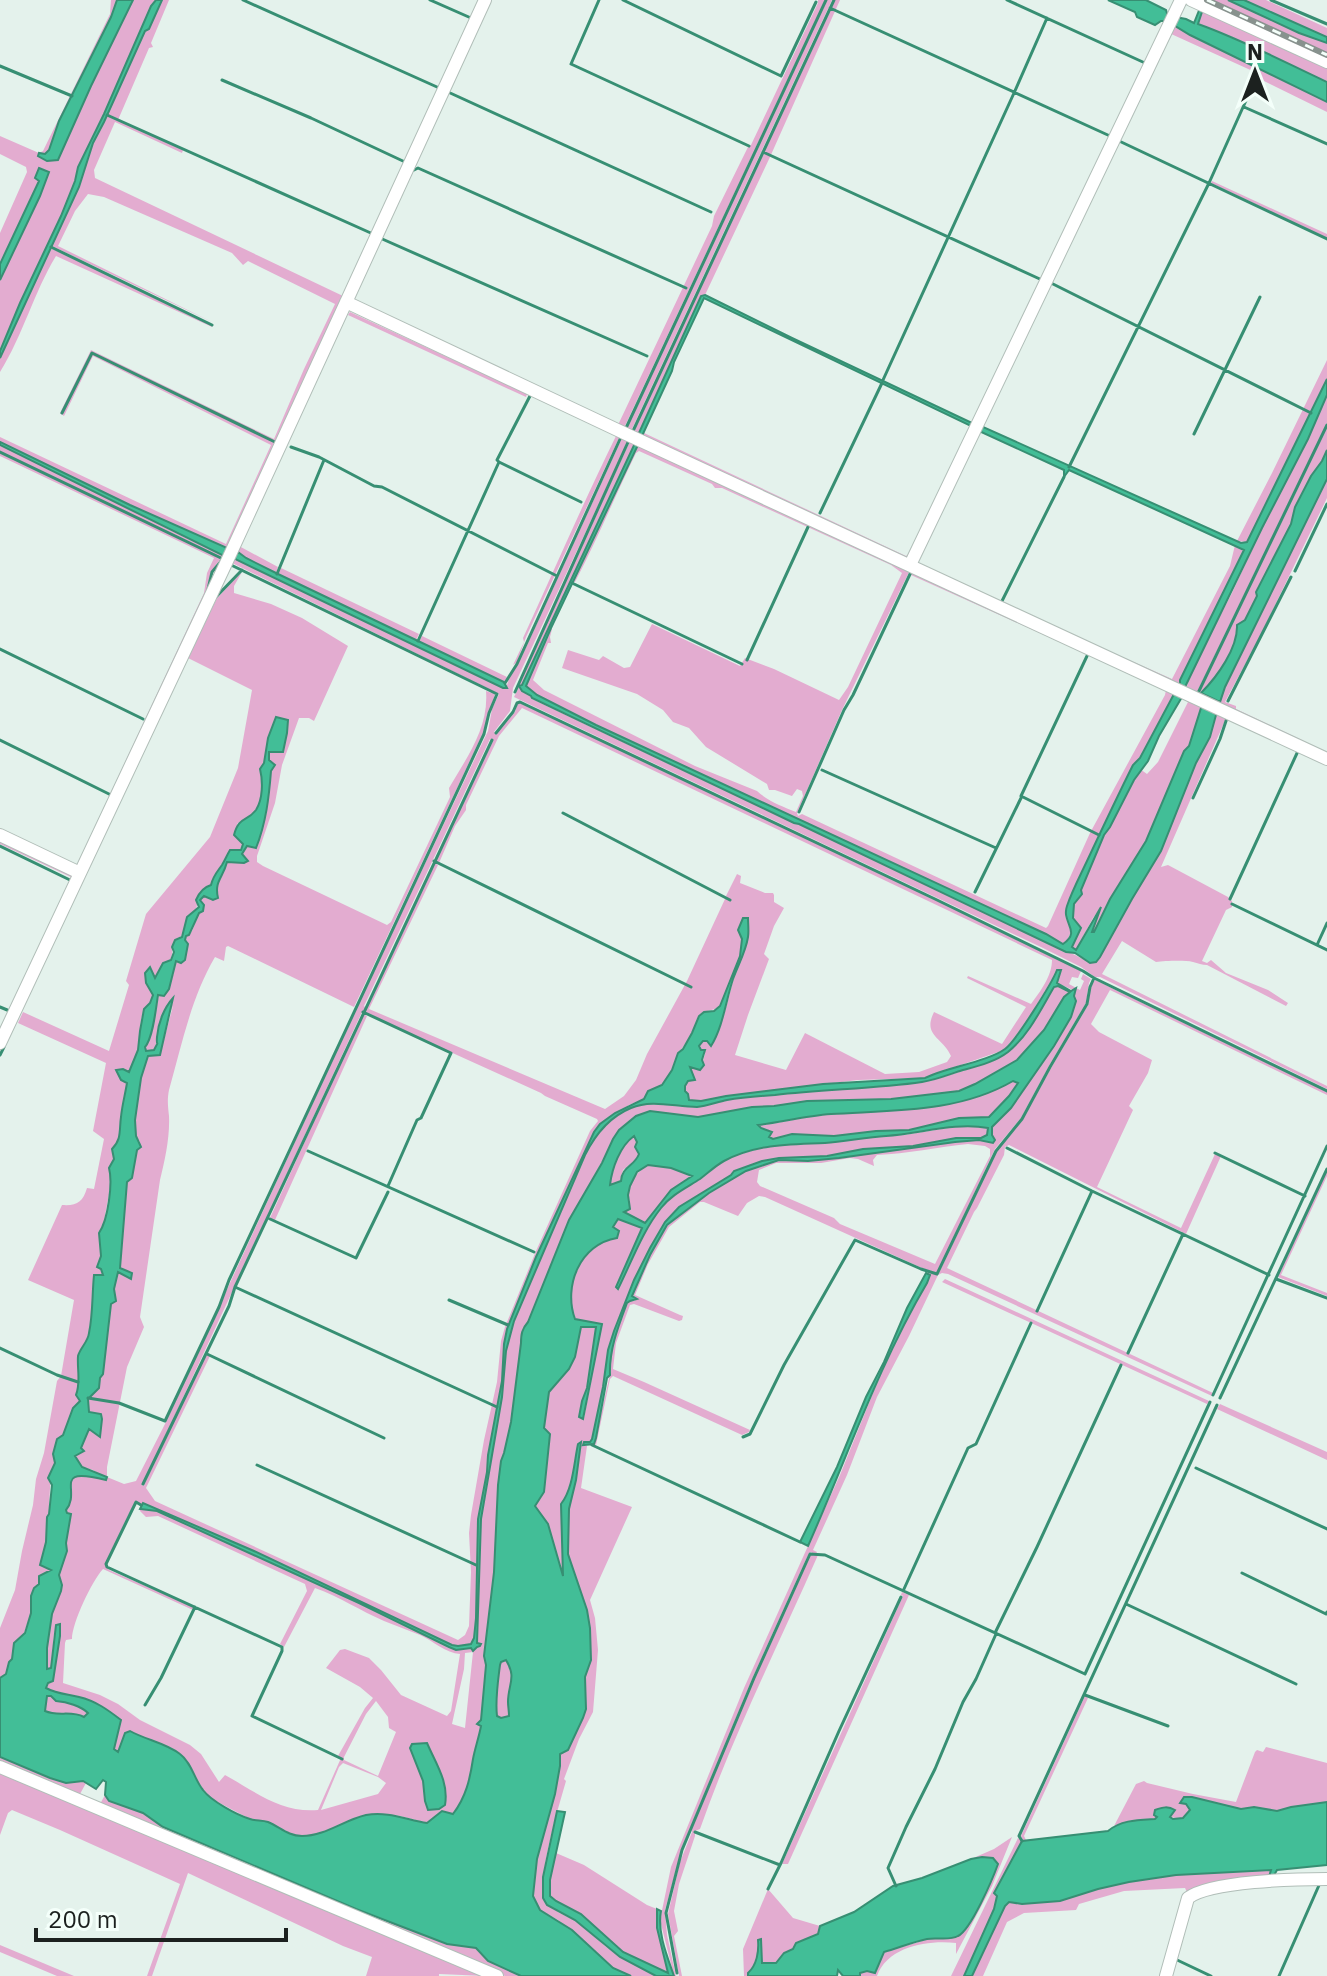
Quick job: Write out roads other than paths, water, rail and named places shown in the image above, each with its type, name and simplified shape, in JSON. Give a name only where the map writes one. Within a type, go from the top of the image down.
[{"type":"street","points":[[0,1043],[228,559],[485,0]]},
{"type":"street","points":[[910,565],[1181,0]]},
{"type":"street","points":[[1191,0],[1327,62]]},
{"type":"street","points":[[346,302],[1327,759]]},
{"type":"street","points":[[0,835],[80,873]]},
{"type":"street","points":[[0,1767],[497,1976]]},
{"type":"street","points":[[1166,1976],[1188,1898],[1196,1892],[1218,1887],[1327,1879]]},
{"type":"waterway","points":[[243,0],[437,87]]},
{"type":"waterway","points":[[430,0],[471,18]]},
{"type":"waterway","points":[[599,0],[571,64],[749,146]]},
{"type":"waterway","points":[[623,0],[781,76],[816,2]]},
{"type":"waterway","points":[[626,428],[826,0]]},
{"type":"waterway","points":[[633,431],[834,0]]},
{"type":"waterway","points":[[1007,0],[1145,63]]},
{"type":"waterway","points":[[1271,0],[1327,24]]},
{"type":"waterway","points":[[830,8],[1110,136]]},
{"type":"waterway","points":[[883,380],[1047,18]]},
{"type":"waterway","points":[[0,66],[72,96]]},
{"type":"waterway","points":[[1069,467],[1209,183],[1257,76]]},
{"type":"waterway","points":[[222,80],[405,162]]},
{"type":"waterway","points":[[448,92],[711,212]]},
{"type":"waterway","points":[[1244,107],[1327,144]]},
{"type":"waterway","points":[[107,115],[373,234]]},
{"type":"waterway","points":[[1117,140],[1327,239]]},
{"type":"waterway","points":[[763,152],[1042,280]]},
{"type":"waterway","points":[[412,171],[418,168],[686,288]]},
{"type":"waterway","points":[[380,238],[647,356]]},
{"type":"waterway","points":[[51,247],[212,325]]},
{"type":"waterway","points":[[1051,283],[1311,413]]},
{"type":"waterway","points":[[1194,434],[1260,297]]},
{"type":"waterway","points":[[62,413],[92,353],[277,443]]},
{"type":"waterway","points":[[820,513],[882,383]]},
{"type":"waterway","points":[[418,641],[499,462],[497,460],[531,394]]},
{"type":"waterway","points":[[1198,693],[1327,425]]},
{"type":"waterway","points":[[505,683],[517,664],[621,437]]},
{"type":"waterway","points":[[515,692],[629,440]]},
{"type":"waterway","points":[[291,447],[382,487],[555,575]]},
{"type":"waterway","points":[[0,452],[223,559],[212,572],[208,589]]},
{"type":"waterway","points":[[277,574],[324,460]]},
{"type":"waterway","points":[[499,462],[581,502]]},
{"type":"waterway","points":[[1001,603],[1064,477]]},
{"type":"waterway","points":[[1295,571],[1327,504]]},
{"type":"waterway","points":[[747,660],[808,527]]},
{"type":"waterway","points":[[88,1398],[119,1403],[165,1421],[484,734],[497,694],[229,564]]},
{"type":"waterway","points":[[214,599],[242,570]]},
{"type":"waterway","points":[[799,812],[911,572]]},
{"type":"waterway","points":[[1228,701],[1291,577]]},
{"type":"waterway","points":[[572,583],[742,664]]},
{"type":"waterway","points":[[0,649],[143,719]]},
{"type":"waterway","points":[[1087,656],[1021,796],[1099,835]]},
{"type":"waterway","points":[[496,733],[520,702],[1094,978],[1087,1004],[1022,1119],[996,1151],[937,1274],[855,1240],[784,1365],[750,1434],[743,1437]]},
{"type":"waterway","points":[[1193,798],[1227,718]]},
{"type":"waterway","points":[[0,740],[111,795]]},
{"type":"waterway","points":[[143,1484],[492,740]]},
{"type":"waterway","points":[[1230,899],[1298,751]]},
{"type":"waterway","points":[[822,770],[996,848]]},
{"type":"waterway","points":[[975,892],[1021,798]]},
{"type":"waterway","points":[[563,813],[730,900]]},
{"type":"waterway","points":[[0,846],[72,881]]},
{"type":"waterway","points":[[434,861],[691,987]]},
{"type":"waterway","points":[[1232,904],[1327,950]]},
{"type":"waterway","points":[[1317,945],[1327,923]]},
{"type":"waterway","points":[[1094,978],[1327,1091]]},
{"type":"waterway","points":[[0,1007],[12,1012]]},
{"type":"waterway","points":[[363,1012],[451,1053],[388,1186]]},
{"type":"waterway","points":[[0,1055],[4,1047]]},
{"type":"waterway","points":[[1213,1395],[1327,1146]]},
{"type":"waterway","points":[[1007,1148],[1269,1275]]},
{"type":"waterway","points":[[308,1151],[534,1252]]},
{"type":"waterway","points":[[1215,1153],[1305,1196]]},
{"type":"waterway","points":[[1220,1398],[1327,1169]]},
{"type":"waterway","points":[[1037,1311],[1092,1191]]},
{"type":"waterway","points":[[270,1219],[356,1258],[388,1192]]},
{"type":"waterway","points":[[1128,1353],[1183,1234]]},
{"type":"waterway","points":[[1276,1279],[1327,1298]]},
{"type":"waterway","points":[[235,1287],[497,1407]]},
{"type":"waterway","points":[[449,1300],[508,1325]]},
{"type":"waterway","points":[[904,1589],[968,1448],[976,1444],[1031,1323]]},
{"type":"waterway","points":[[0,1348],[78,1382]]},
{"type":"waterway","points":[[207,1354],[384,1438]]},
{"type":"waterway","points":[[995,1633],[1121,1365]]},
{"type":"waterway","points":[[677,1973],[666,1913],[682,1850],[810,1554],[825,1555],[1085,1674],[1210,1402]]},
{"type":"waterway","points":[[1022,1841],[1019,1836],[1217,1405]]},
{"type":"waterway","points":[[592,1445],[800,1542]]},
{"type":"waterway","points":[[257,1465],[476,1565]]},
{"type":"waterway","points":[[1196,1468],[1327,1529]]},
{"type":"waterway","points":[[141,1505],[136,1502],[107,1567],[282,1647],[252,1716],[342,1759]]},
{"type":"waterway","points":[[1242,1573],[1327,1612]]},
{"type":"waterway","points":[[768,1889],[901,1597]]},
{"type":"waterway","points":[[1126,1604],[1296,1684]]},
{"type":"waterway","points":[[145,1705],[195,1607]]},
{"type":"waterway","points":[[896,1886],[888,1868],[996,1634]]},
{"type":"waterway","points":[[1085,1695],[1168,1726]]},
{"type":"waterway","points":[[695,1832],[780,1865]]},
{"type":"waterway","points":[[1279,1976],[1320,1883]]},
{"type":"waterway","points":[[1175,1959],[1211,1976]]},
{"type":"railway","points":[[1207,0],[1327,55]]}]
